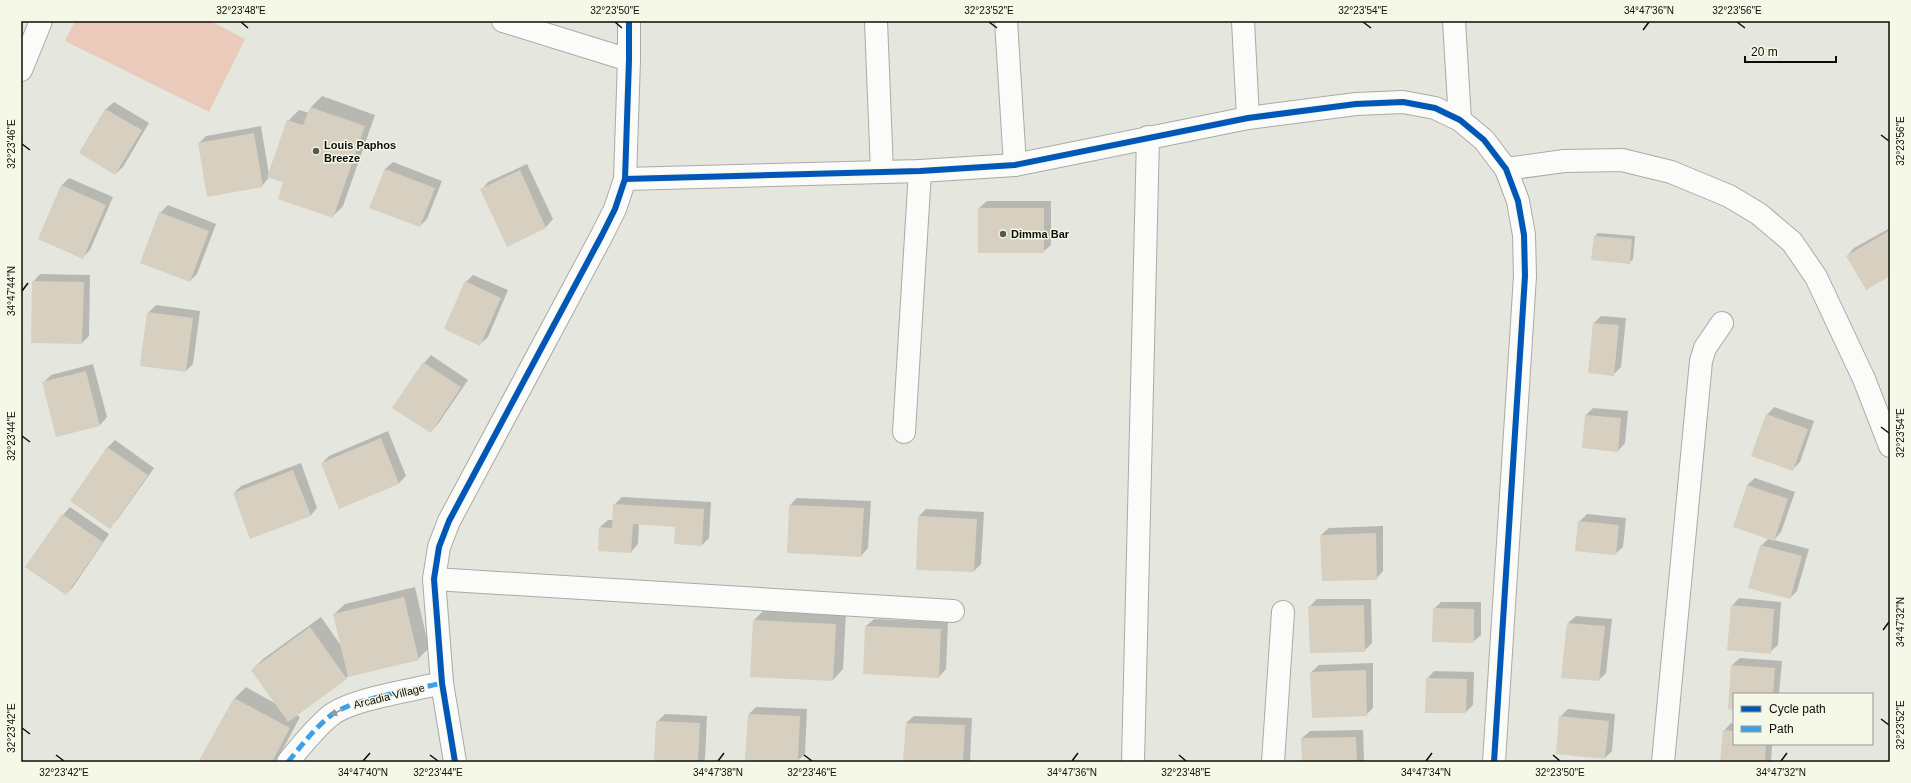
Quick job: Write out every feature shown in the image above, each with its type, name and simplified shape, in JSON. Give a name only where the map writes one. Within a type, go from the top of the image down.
[{"type":"street","points":[[21,70],[41,21]]},
{"type":"street","points":[[503,21],[629,60]]},
{"type":"street","points":[[455,762],[442,683],[434,579],[439,546],[449,521],[615,209],[625,179],[629,21]]},
{"type":"street","points":[[876,21],[882,172]]},
{"type":"street","points":[[1006,21],[1015,165]]},
{"type":"street","points":[[1243,21],[1248,118]]},
{"type":"street","points":[[1454,21],[1460,120]]},
{"type":"street","points":[[625,179],[920,171],[1015,165],[1248,118],[1356,104],[1403,102],[1435,108],[1460,120],[1484,140],[1506,169],[1518,201],[1524,235],[1525,276],[1494,762]]},
{"type":"street","points":[[1133,762],[1148,137]]},
{"type":"street","points":[[1506,169],[1564,161],[1622,160],[1671,172],[1729,196],[1759,214],[1792,242],[1816,277],[1864,380],[1890,446]]},
{"type":"street","points":[[904,432],[920,171]]},
{"type":"street","points":[[1663,762],[1701,361],[1705,348],[1722,323]]},
{"type":"street","points":[[434,579],[953,611]]},
{"type":"street","points":[[1273,762],[1283,612]]},
{"type":"street","name":"Arcadia Village","points":[[288,762],[310,735],[331,715],[352,704],[442,683]]},
{"type":"shaded area","points":[[75,21],[210,21],[245,39],[209,112],[65,41]]},
{"type":"building","name":"Louis Paphos Breeze","points":[[310,107],[365,126],[333,218],[278,199],[283,182],[267,177],[287,120],[303,125]]},
{"type":"building","points":[[105,109],[142,130],[115,175],[79,153]]},
{"type":"building","points":[[254,133],[263,187],[207,197],[198,143]]},
{"type":"building","points":[[385,169],[435,188],[420,227],[369,208]]},
{"type":"building","points":[[520,170],[546,228],[507,247],[480,189]]},
{"type":"building","points":[[61,185],[106,205],[83,259],[38,239]]},
{"type":"building","points":[[978,208],[1044,208],[1044,253],[978,253]]},
{"type":"building","points":[[159,212],[209,231],[190,282],[140,263]]},
{"type":"building","points":[[1890,230],[1890,276],[1866,290],[1846,256]]},
{"type":"building","points":[[1594,236],[1632,239],[1630,264],[1591,260]]},
{"type":"building","points":[[32,281],[84,282],[82,344],[31,343]]},
{"type":"building","points":[[465,281],[501,298],[480,346],[444,329]]},
{"type":"building","points":[[147,312],[193,318],[186,372],[140,366]]},
{"type":"building","points":[[1593,323],[1619,325],[1614,376],[1588,373]]},
{"type":"building","points":[[423,362],[461,387],[431,433],[392,408]]},
{"type":"building","points":[[86,371],[100,426],[56,437],[42,382]]},
{"type":"building","points":[[1766,414],[1808,429],[1793,471],[1751,456]]},
{"type":"building","points":[[1585,415],[1621,418],[1618,452],[1582,448]]},
{"type":"building","points":[[381,438],[399,484],[339,509],[321,463]]},
{"type":"building","points":[[107,447],[148,475],[110,529],[70,501]]},
{"type":"building","points":[[293,470],[311,516],[250,539],[233,493]]},
{"type":"building","points":[[1747,485],[1788,499],[1774,541],[1733,527]]},
{"type":"building","points":[[613,504],[704,509],[702,546],[674,544],[675,527],[633,524],[631,553],[598,551],[599,527],[612,528]]},
{"type":"building","points":[[789,505],[864,508],[861,557],[787,553]]},
{"type":"building","points":[[62,514],[103,542],[66,595],[25,567]]},
{"type":"building","points":[[918,516],[977,519],[974,572],[916,570]]},
{"type":"building","points":[[1578,521],[1619,525],[1616,555],[1575,551]]},
{"type":"building","points":[[1376,533],[1377,580],[1322,581],[1320,535]]},
{"type":"building","points":[[1760,545],[1802,556],[1790,599],[1748,588]]},
{"type":"building","points":[[404,597],[419,660],[348,677],[333,614]]},
{"type":"building","points":[[1364,605],[1365,652],[1310,653],[1308,606]]},
{"type":"building","points":[[1731,605],[1774,609],[1771,654],[1727,650]]},
{"type":"building","points":[[1433,608],[1474,609],[1474,643],[1432,642]]},
{"type":"building","points":[[753,620],[836,624],[833,681],[750,677]]},
{"type":"building","points":[[1567,623],[1605,626],[1599,681],[1561,678]]},
{"type":"building","points":[[865,626],[941,629],[939,678],[863,674]]},
{"type":"building","points":[[310,627],[347,679],[288,722],[251,670]]},
{"type":"building","points":[[1731,665],[1775,668],[1773,693],[1733,693],[1733,710],[1728,709]]},
{"type":"building","points":[[1366,670],[1367,716],[1312,718],[1310,672]]},
{"type":"building","points":[[1426,678],[1467,679],[1466,713],[1425,713]]},
{"type":"building","points":[[234,698],[290,728],[272,762],[198,762]]},
{"type":"building","points":[[748,714],[800,716],[798,762],[745,760]]},
{"type":"building","points":[[1559,716],[1609,721],[1605,759],[1556,754]]},
{"type":"building","points":[[656,721],[700,723],[698,762],[654,762]]},
{"type":"building","points":[[906,723],[965,725],[963,762],[903,762]]},
{"type":"building","points":[[1723,730],[1733,731],[1733,745],[1766,745],[1765,762],[1720,762]]},
{"type":"building","points":[[1356,737],[1357,762],[1302,762],[1301,738]]},
{"type":"marked path","points":[[288,762],[319,726],[339,710],[367,700],[442,683]]},
{"type":"cycle path","points":[[455,762],[442,683],[434,579],[439,547],[449,521],[615,209],[625,179],[629,21]]},
{"type":"cycle path","points":[[625,179],[920,171],[1015,165],[1248,118],[1356,104],[1403,102],[1435,108],[1460,120],[1484,140],[1506,169],[1518,201],[1524,235],[1525,276],[1494,762]]},
{"type":"place","name":"Louis Paphos Breeze","points":[[316,151]]},
{"type":"place","name":"Dimma Bar","points":[[1003,234]]}]
